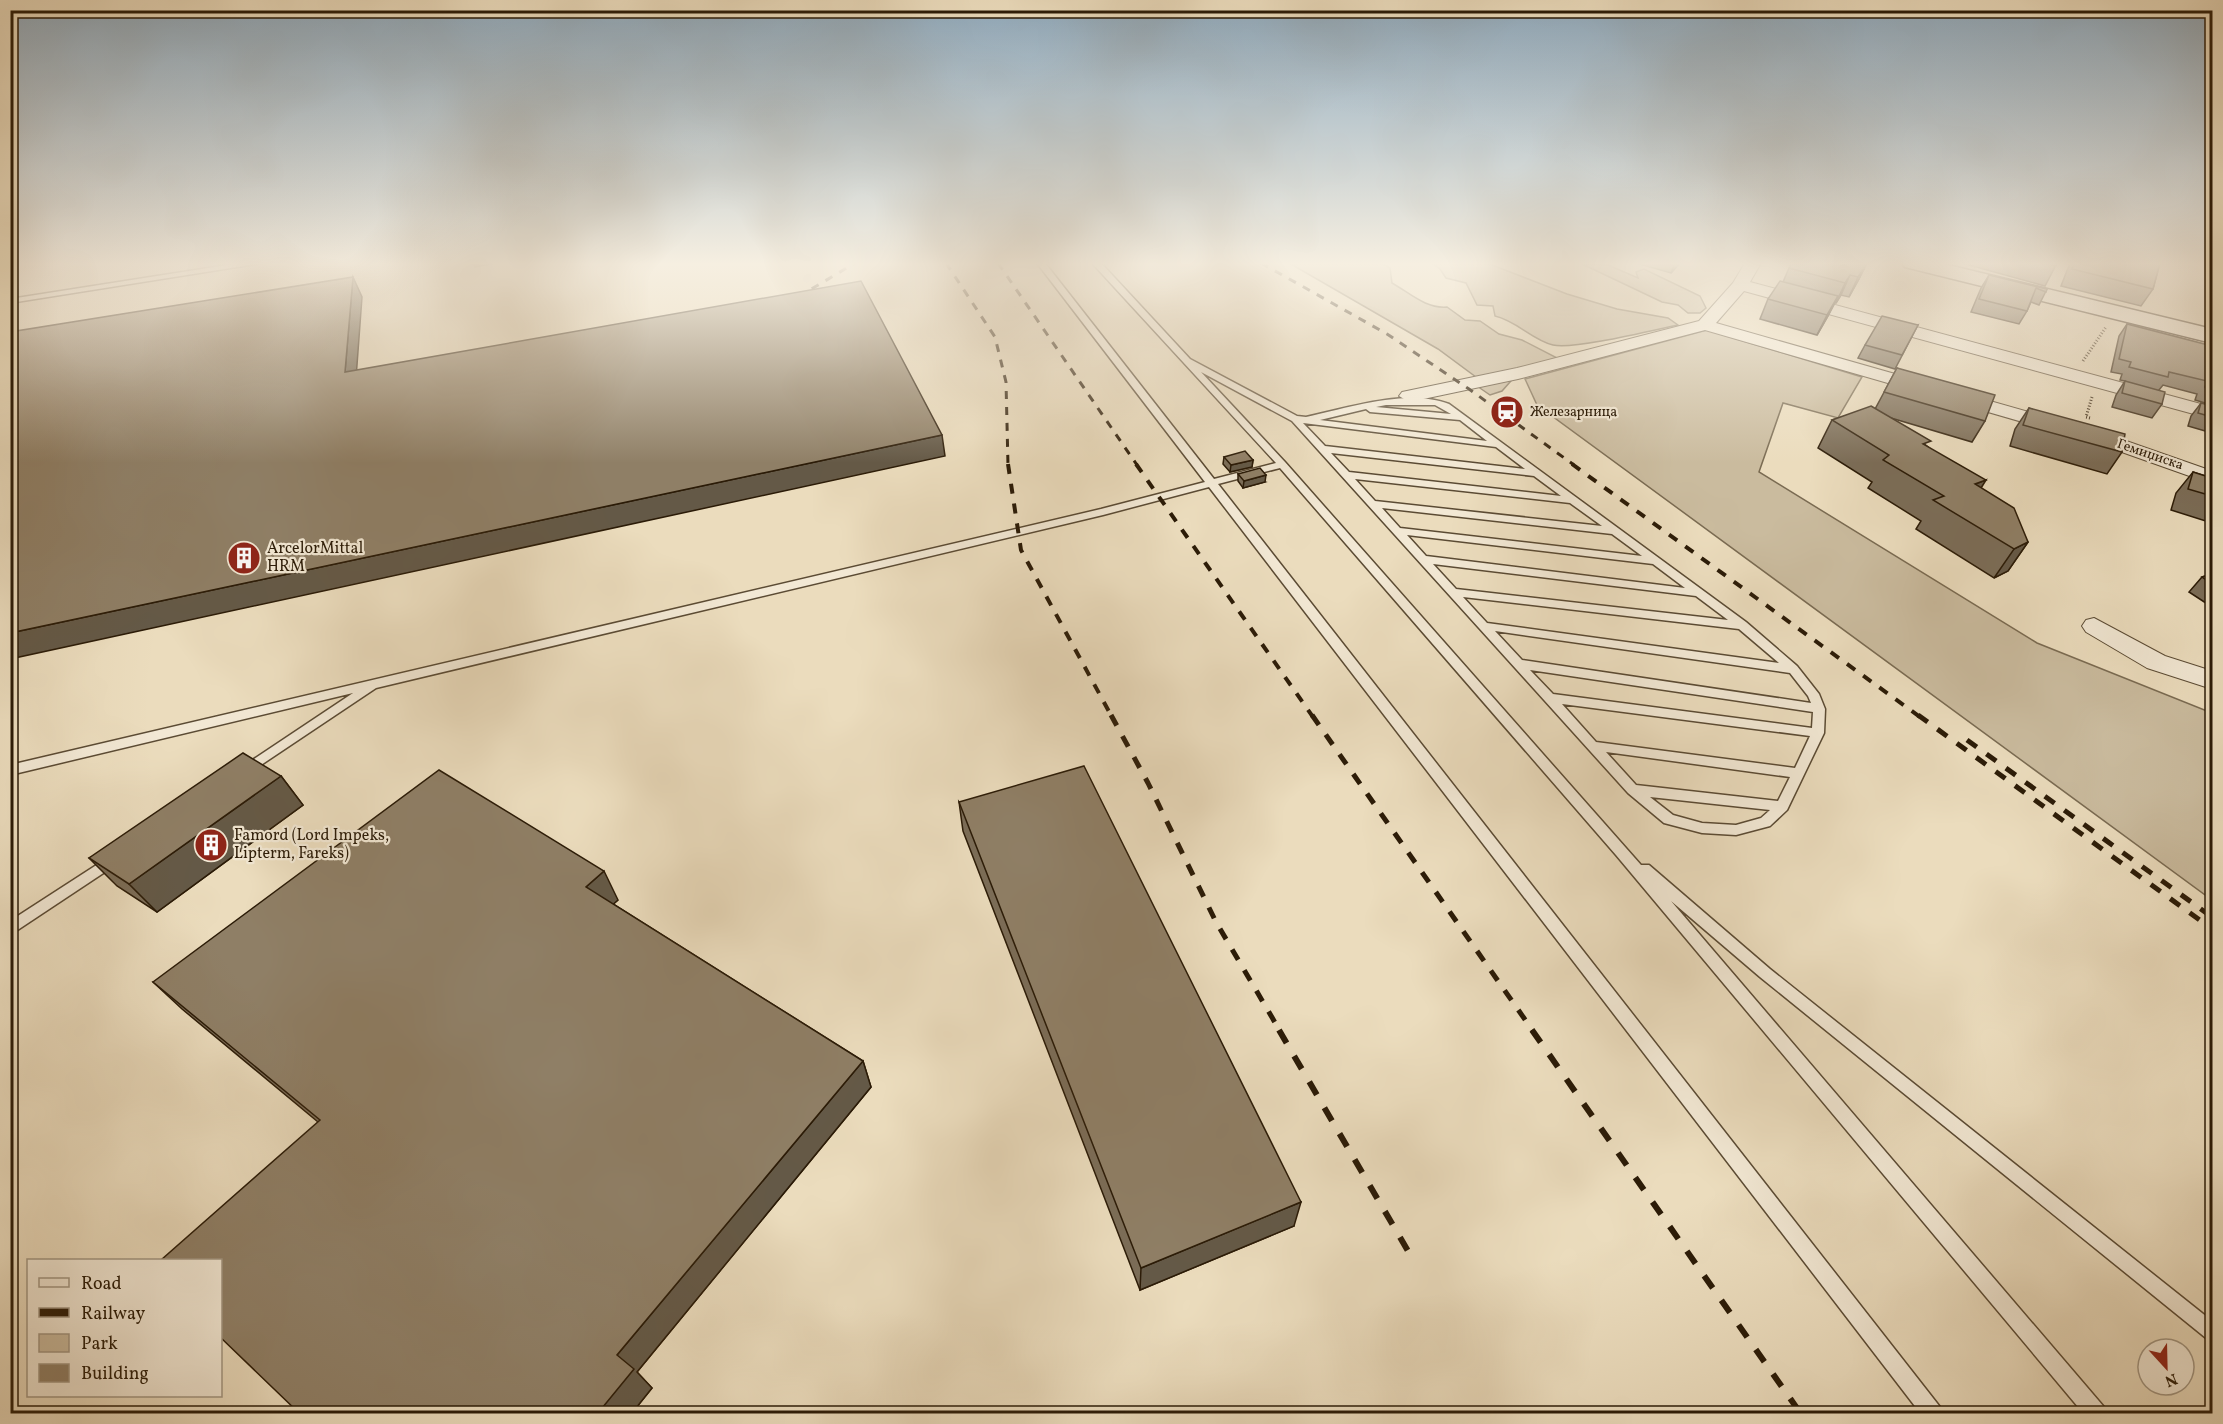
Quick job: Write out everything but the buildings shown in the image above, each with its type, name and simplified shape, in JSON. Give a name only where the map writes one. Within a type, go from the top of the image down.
[{"type":"street","points":[[1409,396],[1518,374],[1688,329]]},
{"type":"street","name":"Гемиџиска","points":[[1721,329],[2104,439],[2212,478]]},
{"type":"street","points":[[1904,329],[2212,413]]},
{"type":"street","points":[[2185,329],[2212,336]]},
{"type":"street","points":[[2094,626],[2156,662],[2212,680]]},
{"type":"lane","points":[[1093,329],[1933,1413]]},
{"type":"lane","points":[[1156,329],[1282,464],[1621,850],[2097,1413]]},
{"type":"lane","points":[[1181,357],[1300,419],[1321,425],[1500,445]]},
{"type":"lane","points":[[1300,419],[1409,396]]},
{"type":"lane","points":[[1300,419],[1324,449],[1633,790],[1669,819],[1702,828],[1736,830],[1765,822],[1782,806],[1818,733],[1819,709],[1813,694],[1793,669],[1742,625],[1464,418],[1436,402],[1383,402]]},
{"type":"lane","points":[[1358,408],[1464,418]]},
{"type":"lane","points":[[1324,449],[1537,473]]},
{"type":"lane","points":[[10,770],[848,572],[1282,464]]},
{"type":"lane","points":[[1348,475],[1574,500]]},
{"type":"lane","points":[[1374,504],[1616,531]]},
{"type":"lane","points":[[1398,531],[1656,561]]},
{"type":"lane","points":[[1423,558],[1699,593]]},
{"type":"lane","points":[[1454,592],[1742,625]]},
{"type":"lane","points":[[1484,626],[1793,669]]},
{"type":"lane","points":[[1519,664],[1819,709]]},
{"type":"lane","points":[[234,779],[380,681]]},
{"type":"lane","points":[[1549,698],[1818,733]]},
{"type":"lane","points":[[1594,746],[1798,773]]},
{"type":"lane","points":[[1633,790],[1782,806]]},
{"type":"lane","points":[[10,929],[127,850]]},
{"type":"lane","points":[[1621,850],[1765,973],[2212,1332]]},
{"type":"path","points":[[2081,363],[2104,329]]},
{"type":"path","points":[[2094,419],[2086,417],[2097,382]]},
{"type":"green space","points":[[1404,329],[1492,329],[1499,334],[1522,340],[1563,361],[1518,373],[1502,391],[1490,395],[1477,386],[1484,383],[1438,349]]},
{"type":"green space","points":[[1522,329],[1658,329],[1578,345],[1553,345]]},
{"type":"green space","points":[[1707,330],[1862,377],[1838,418],[1783,403],[1759,472],[2037,643],[2212,713],[2212,900],[1537,405],[1525,379]]},
{"type":"railway","points":[[990,329],[995,337],[1006,382],[1008,465]]},
{"type":"railway","points":[[1044,329],[1137,465]]},
{"type":"railway","points":[[1379,329],[1469,389],[1574,465]]},
{"type":"railway","points":[[1008,464],[1021,550],[1112,717]]},
{"type":"railway","points":[[1136,464],[1313,717]]},
{"type":"railway","points":[[1572,464],[1920,717]]},
{"type":"railway","points":[[1111,715],[1148,783],[1216,922],[1280,1031]]},
{"type":"railway","points":[[1312,715],[1533,1031]]},
{"type":"railway","points":[[1918,715],[2212,929]]},
{"type":"railway","points":[[1967,740],[2212,917]]},
{"type":"railway","points":[[1279,1030],[1408,1251]]},
{"type":"railway","points":[[1532,1030],[1801,1414]]},
{"type":"place","name":"Железарница","points":[[1507,412]]},
{"type":"place","name":"ArcelorMittal HRM","points":[[244,558]]},
{"type":"place","name":"Famord (Lord Impeks, Lipterm, Fareks)","points":[[211,845]]}]
